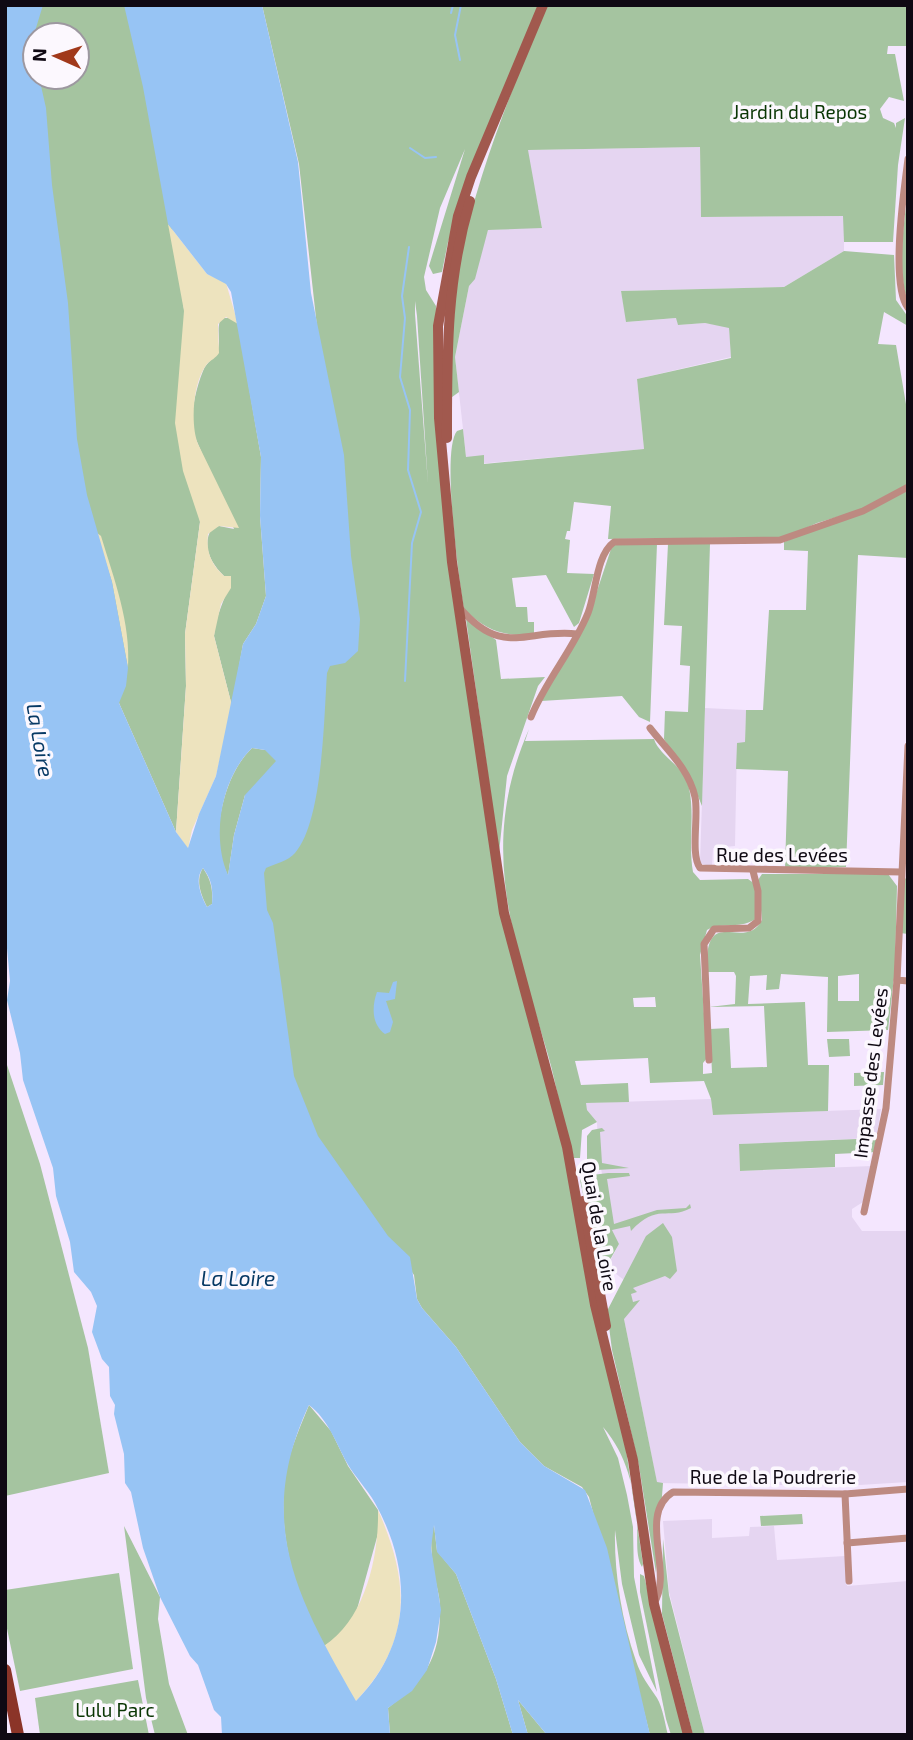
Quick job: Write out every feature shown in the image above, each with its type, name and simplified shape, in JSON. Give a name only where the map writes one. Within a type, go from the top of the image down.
[{"type":"main road","name":"Quai de la Loire","points":[[543,5],[493,127],[465,218],[447,326],[446,486],[458,606],[504,913],[567,1147],[595,1305],[633,1460],[654,1604],[688,1735]]},
{"type":"main road","points":[[5,1670],[18,1735]]},
{"type":"street","points":[[908,159],[900,230],[900,290],[908,308]]},
{"type":"street","points":[[531,718],[542,693],[590,608],[607,548],[614,542],[780,540],[870,508],[908,487]]},
{"type":"street","points":[[458,606],[490,633],[503,637],[525,639],[576,634]]},
{"type":"street","name":"Rue des Levées","points":[[650,728],[682,767],[693,789],[697,811],[695,854],[698,866],[753,871],[901,872]]},
{"type":"street","points":[[908,746],[897,979],[908,981]]},
{"type":"street","points":[[709,1060],[704,944],[713,929],[749,928],[758,921],[758,891],[753,871]]},
{"type":"street","name":"Impasse des Levées","points":[[864,1212],[886,1108],[897,979]]},
{"type":"street","name":"Rue de la Poudrerie","points":[[654,1604],[660,1580],[658,1517],[664,1500],[673,1492],[845,1494],[908,1489]]},
{"type":"street","points":[[845,1494],[849,1581]]},
{"type":"street","points":[[847,1543],[908,1538]]},
{"type":"shaded area","points":[[700,147],[701,217],[844,216],[844,251],[784,287],[621,291],[627,322],[677,318],[678,325],[705,323],[729,327],[731,357],[637,379],[644,449],[467,465],[455,357],[469,286],[488,230],[542,227],[527,150]]},
{"type":"shaded area","points":[[705,708],[746,710],[745,743],[737,743],[735,846],[713,848],[712,867],[700,863]]},
{"type":"shaded area","points":[[711,1099],[713,1115],[881,1109],[877,1134],[873,1135],[873,1138],[739,1144],[740,1171],[872,1166],[863,1202],[852,1209],[852,1217],[862,1231],[908,1231],[908,1482],[843,1486],[657,1483],[624,1319],[624,1280],[607,1267],[619,1244],[613,1241],[598,1150],[597,1122],[585,1103]]},
{"type":"shaded area","points":[[712,1519],[712,1538],[749,1536],[750,1527],[774,1526],[777,1560],[845,1556],[847,1586],[908,1581],[908,1735],[705,1735],[669,1592],[663,1521]]},
{"type":"green space","points":[[35,5],[140,5],[184,309],[200,522],[185,634],[186,686],[176,832],[119,703],[5,139],[21,89],[21,91],[91,91],[91,21],[34,21]]},
{"type":"green space","points":[[262,5],[538,5],[448,242],[442,272],[433,274],[429,266],[465,149],[440,208],[424,277],[426,290],[436,306],[435,390],[491,850],[555,1111],[624,1436],[631,1484],[624,1460],[603,1427],[618,1458],[627,1495],[633,1527],[634,1577],[657,1692],[639,1655],[622,1584],[615,1530],[622,1612],[636,1661],[659,1702],[668,1735],[650,1735],[589,1497],[582,1487],[544,1466],[520,1442],[456,1347],[422,1308],[417,1299],[414,1275],[295,1111],[245,795],[234,835],[228,876],[219,852],[222,806],[231,780],[252,748],[265,750],[317,327],[299,164]],"holes":[[[415,301],[417,316],[428,484]]]},
{"type":"green space","name":"Jardin du Repos","points":[[546,5],[908,5],[908,46],[888,46],[887,54],[895,54],[904,101],[889,97],[880,109],[883,118],[894,123],[896,128],[896,123],[905,118],[898,165],[893,242],[844,242],[843,216],[701,217],[700,147],[528,150],[542,228],[488,230],[475,279],[469,286],[455,357],[459,392],[448,400],[451,320],[467,230],[489,154]]},
{"type":"green space","points":[[908,193],[908,304],[902,263]]},
{"type":"green space","points":[[844,251],[894,255],[896,300],[908,317],[908,326],[884,312],[878,344],[896,345],[908,416],[908,485],[867,508],[817,523],[786,537],[608,539],[611,506],[574,502],[570,531],[567,531],[565,539],[570,540],[567,573],[594,574],[579,623],[574,627],[546,575],[512,578],[516,607],[527,607],[528,622],[534,622],[534,636],[496,631],[480,623],[464,609],[455,545],[451,488],[453,443],[457,431],[463,429],[466,457],[484,455],[484,464],[644,449],[637,379],[731,358],[729,328],[705,323],[678,325],[676,318],[626,322],[621,291],[784,287]]},
{"type":"green space","points":[[221,318],[233,318],[238,324],[261,457],[260,516],[266,596],[256,624],[243,644],[232,706],[214,636],[231,576],[224,576],[215,566],[207,541],[212,528],[219,526],[234,529],[192,430],[196,392],[205,368],[218,349]]},
{"type":"green space","points":[[908,489],[908,558],[858,555],[846,867],[785,868],[788,771],[736,769],[737,743],[745,742],[746,710],[763,710],[769,610],[806,610],[808,551],[784,550],[784,542]]},
{"type":"green space","points":[[657,544],[650,722],[639,717],[622,696],[541,701],[588,618],[611,549],[614,545]]},
{"type":"green space","points":[[668,544],[710,544],[702,806],[693,784],[664,739],[665,711],[688,712],[690,666],[680,665],[682,626],[664,625]]},
{"type":"green space","points":[[466,619],[496,640],[501,679],[545,677],[538,686],[507,776],[499,853]]},
{"type":"green space","points":[[529,729],[525,741],[654,739],[687,780],[691,809],[693,872],[700,880],[748,879],[755,884],[757,918],[745,924],[707,930],[700,955],[707,1058],[703,1063],[703,1074],[712,1073],[710,1029],[729,1028],[731,1068],[767,1067],[764,1006],[709,1007],[735,1004],[736,976],[734,972],[707,972],[708,951],[712,939],[718,933],[745,932],[754,929],[762,920],[758,880],[762,874],[888,874],[897,886],[895,969],[888,1030],[827,1032],[828,977],[781,974],[779,989],[766,990],[767,975],[750,976],[748,1004],[805,1002],[808,1065],[829,1065],[828,1111],[713,1115],[711,1099],[704,1081],[650,1083],[648,1058],[575,1061],[581,1085],[628,1083],[629,1102],[586,1103],[587,1110],[597,1122],[582,1130],[580,1158],[574,1158],[523,971],[506,893],[503,854],[505,814],[513,772]],"holes":[[[859,974],[859,1001],[838,1001],[838,976]],[[655,997],[656,1007],[634,1007],[633,998]]]},
{"type":"green space","points":[[203,868],[212,889],[212,904],[207,907],[199,882]]},
{"type":"green space","points":[[903,878],[908,879],[908,934],[900,933]]},
{"type":"green space","points":[[827,1039],[849,1039],[850,1056],[829,1057]]},
{"type":"green space","points":[[5,1059],[40,1164],[88,1348],[109,1473],[5,1496]]},
{"type":"green space","points":[[884,1072],[883,1085],[854,1086],[854,1073]]},
{"type":"green space","points":[[602,1128],[605,1131],[600,1132],[602,1163],[629,1168],[597,1170],[587,1165],[587,1136],[592,1130]]},
{"type":"green space","points":[[880,1138],[877,1152],[835,1154],[835,1167],[740,1171],[739,1144]]},
{"type":"green space","points":[[629,1173],[630,1176],[607,1179],[614,1224],[657,1210],[686,1208],[690,1204],[691,1208],[683,1212],[648,1217],[631,1231],[630,1226],[612,1230],[619,1244],[607,1265],[612,1273],[604,1271],[598,1263],[580,1180],[584,1176]]},
{"type":"green space","points":[[663,1223],[672,1237],[677,1271],[670,1279],[665,1276],[633,1288],[637,1292],[631,1294],[633,1302],[640,1300],[624,1319],[657,1482],[663,1483],[656,1573],[639,1466],[612,1350],[607,1311],[646,1236]]},
{"type":"green space","points":[[309,1405],[331,1431],[348,1466],[378,1510],[379,1530],[356,1613],[340,1636],[324,1646],[303,1604],[296,1582],[289,1559],[283,1512],[287,1466]]},
{"type":"green space","points":[[802,1514],[803,1524],[761,1526],[760,1516]]},
{"type":"green space","points":[[637,1523],[643,1564],[642,1567],[638,1552]]},
{"type":"green space","points":[[434,1525],[437,1551],[456,1574],[496,1679],[513,1735],[390,1735],[388,1708],[420,1678],[428,1667],[437,1643],[440,1606],[433,1568]]},
{"type":"green space","points":[[124,1526],[160,1597],[158,1619],[169,1684],[188,1735],[155,1735],[146,1698]]},
{"type":"green space","points":[[663,1539],[669,1595],[705,1735],[693,1735],[662,1614]]},
{"type":"green space","points":[[119,1573],[133,1669],[20,1691],[5,1619],[5,1590]]},
{"type":"green space","points":[[640,1574],[644,1576],[685,1735],[671,1735],[666,1719],[640,1592]]},
{"type":"green space","name":"Lulu Parc","points":[[138,1680],[149,1735],[40,1735],[35,1698]]},
{"type":"green space","points":[[518,1700],[547,1735],[528,1735]]},
{"type":"sand","points":[[168,224],[207,274],[226,283],[238,324],[226,317],[218,324],[219,353],[202,371],[194,403],[194,425],[198,444],[239,528],[219,526],[208,534],[209,552],[213,562],[224,576],[231,576],[231,588],[221,604],[214,636],[232,706],[216,776],[192,830],[188,849],[176,832],[186,686],[185,634],[200,522],[183,471],[175,423],[184,311]]},
{"type":"sand","points":[[96,532],[101,536],[120,601],[127,634],[128,668],[112,582]]},
{"type":"sand","points":[[378,1510],[396,1562],[400,1610],[388,1657],[355,1702],[324,1646],[350,1620],[367,1586],[376,1547]]},
{"type":"water","name":"La Loire","points":[[5,5],[43,5],[38,21],[21,21],[21,91],[42,91],[46,108],[52,185],[68,303],[77,439],[87,495],[112,582],[128,668],[126,686],[119,703],[176,832],[188,848],[216,776],[243,644],[256,624],[266,596],[260,516],[261,457],[231,292],[226,284],[207,274],[168,224],[143,87],[124,5],[262,5],[298,162],[311,293],[344,455],[351,556],[360,619],[358,651],[345,663],[330,666],[327,673],[317,793],[304,838],[292,856],[266,868],[264,873],[267,910],[273,923],[294,1076],[318,1136],[388,1236],[410,1257],[417,1299],[422,1308],[456,1347],[520,1442],[544,1466],[585,1490],[607,1548],[650,1735],[547,1735],[518,1700],[528,1735],[513,1735],[496,1679],[456,1574],[437,1552],[434,1525],[431,1548],[441,1610],[436,1642],[427,1670],[412,1691],[388,1708],[390,1735],[222,1735],[221,1717],[214,1710],[198,1665],[190,1656],[160,1597],[143,1548],[131,1492],[125,1483],[124,1454],[114,1414],[115,1405],[110,1396],[109,1367],[102,1359],[92,1332],[97,1306],[91,1292],[74,1272],[70,1242],[56,1196],[53,1168],[23,1080],[20,1053],[7,1000],[10,981],[5,926]],"holes":[[[252,748],[265,750],[276,761],[245,795],[234,835],[228,875],[220,843],[226,791],[241,761]],[[203,868],[212,894],[212,904],[207,907],[199,888],[199,877]],[[309,1405],[326,1424],[350,1468],[375,1503],[396,1555],[401,1606],[397,1632],[388,1656],[356,1701],[316,1628],[301,1594],[290,1559],[284,1524],[285,1487],[293,1447]]]},
{"type":"water","points":[[397,981],[395,999],[386,1001],[393,1022],[390,1032],[385,1034],[375,1020],[375,997],[377,992],[389,993],[393,982]]},
{"type":"waterway","points":[[451,13],[453,5]]},
{"type":"waterway","points":[[460,60],[455,35],[461,5]]},
{"type":"waterway","points":[[410,148],[425,158],[436,157]]},
{"type":"waterway","points":[[405,681],[412,543],[421,512],[408,470],[410,410],[400,377],[405,318],[402,296],[409,247]]}]
